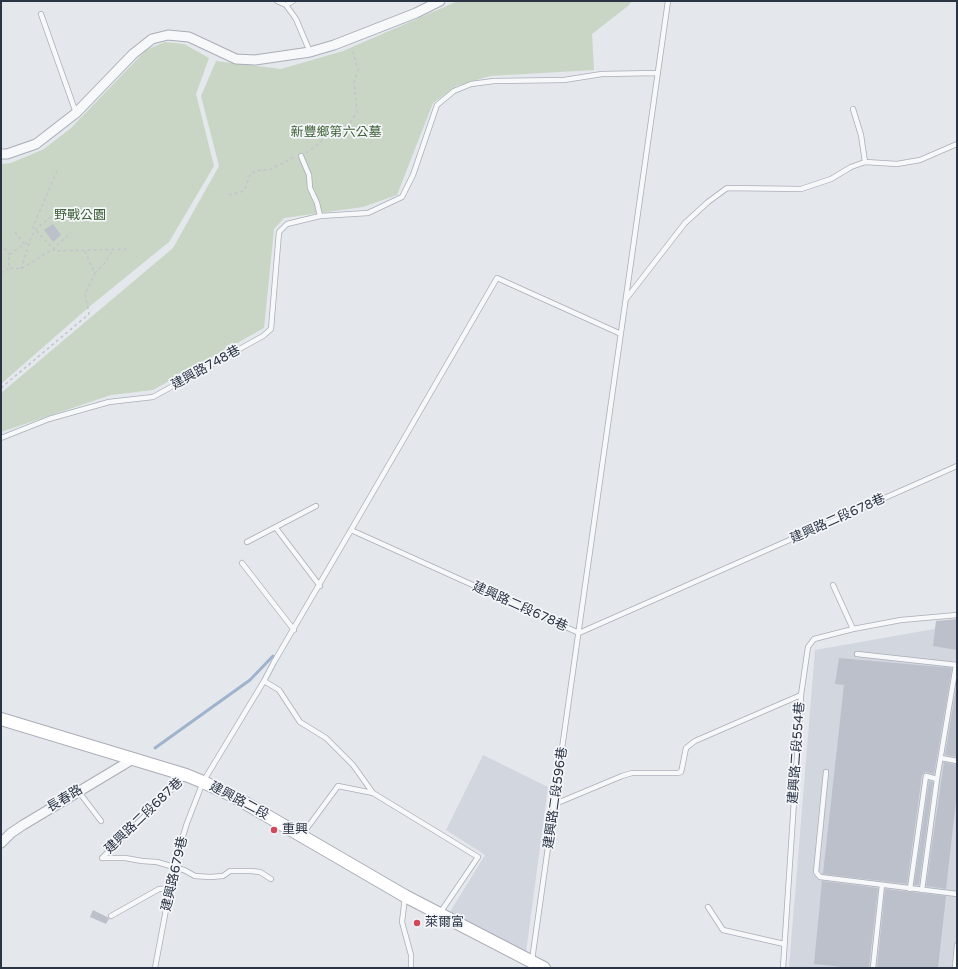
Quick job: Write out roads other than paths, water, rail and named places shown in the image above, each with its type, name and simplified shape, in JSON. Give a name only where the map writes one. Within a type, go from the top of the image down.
[{"type":"street","points":[[1,154],[7,154],[36,144],[76,113],[133,54],[152,39],[168,34],[189,37],[236,59],[255,60],[310,52],[349,40],[416,13],[440,1]]},
{"type":"street","name":"建興路二段","points":[[1,719],[186,775],[203,782],[233,796],[405,896],[544,968]]},
{"type":"street","name":"長春路","points":[[1,844],[11,833],[133,759]]},
{"type":"lane","points":[[277,1],[286,5],[296,19],[310,52]]},
{"type":"lane","points":[[286,5],[293,1]]},
{"type":"lane","name":"建興路二段596巷","points":[[532,962],[668,1]]},
{"type":"lane","points":[[41,14],[76,113]]},
{"type":"lane","name":"建興路748巷","points":[[1,438],[49,419],[109,402],[153,397],[263,336],[271,329],[279,232],[287,224],[320,216],[368,213],[402,197],[413,175],[438,105],[454,91],[471,84],[494,81],[564,80],[602,74],[658,73]]},
{"type":"lane","points":[[853,109],[861,135],[865,162]]},
{"type":"lane","points":[[625,300],[684,223],[726,188],[801,189],[831,179],[851,167],[865,162],[897,164],[920,160],[957,144]]},
{"type":"lane","points":[[301,156],[309,175],[310,188],[317,203],[320,216]]},
{"type":"lane","points":[[203,782],[320,586],[498,278],[621,334]]},
{"type":"lane","name":"建興路二段678巷","points":[[351,530],[579,634],[957,466]]},
{"type":"lane","points":[[247,542],[316,506]]},
{"type":"lane","points":[[276,528],[320,586]]},
{"type":"lane","points":[[242,563],[294,630]]},
{"type":"lane","points":[[833,585],[853,629]]},
{"type":"lane","name":"建興路二段554巷","points":[[783,968],[801,695],[808,646],[814,639],[853,629],[910,618],[957,615]]},
{"type":"lane","points":[[857,654],[956,665],[937,779],[922,890]]},
{"type":"lane","points":[[264,681],[279,690],[300,722],[326,738],[353,765],[373,793]]},
{"type":"lane","points":[[555,804],[632,773],[681,772],[686,748],[695,741],[801,695]]},
{"type":"lane","points":[[941,758],[957,761]]},
{"type":"lane","points":[[826,772],[816,872],[820,877],[957,894]]},
{"type":"lane","name":"建興路二段687巷","points":[[175,867],[157,862],[125,858],[102,858],[186,775]]},
{"type":"lane","points":[[910,889],[926,776],[937,779]]},
{"type":"lane","name":"建興路679巷","points":[[155,968],[175,867],[187,823],[203,782]]},
{"type":"lane","points":[[301,836],[338,786],[373,793],[478,857],[439,913]]},
{"type":"lane","points":[[79,792],[100,821]]},
{"type":"lane","points":[[1,835],[11,833]]},
{"type":"lane","points":[[175,867],[195,876],[223,876],[230,871],[252,871],[260,872],[271,879]]},
{"type":"lane","points":[[873,968],[882,885]]},
{"type":"lane","points":[[111,916],[159,889],[171,888]]},
{"type":"lane","points":[[405,896],[402,922],[410,955],[410,968]]},
{"type":"lane","points":[[708,907],[723,930],[784,944]]},
{"type":"lane","points":[[955,968],[957,945]]},
{"type":"waterway","points":[[155,748],[250,680],[273,656]]},
{"type":"place","name":"重興","points":[[274,830]]},
{"type":"place","name":"萊爾富","points":[[417,923]]},
{"type":"park label","name":"新豐鄉第六公墓","points":[[336,133]]},
{"type":"park label","name":"野戰公園","points":[[80,216]]}]
